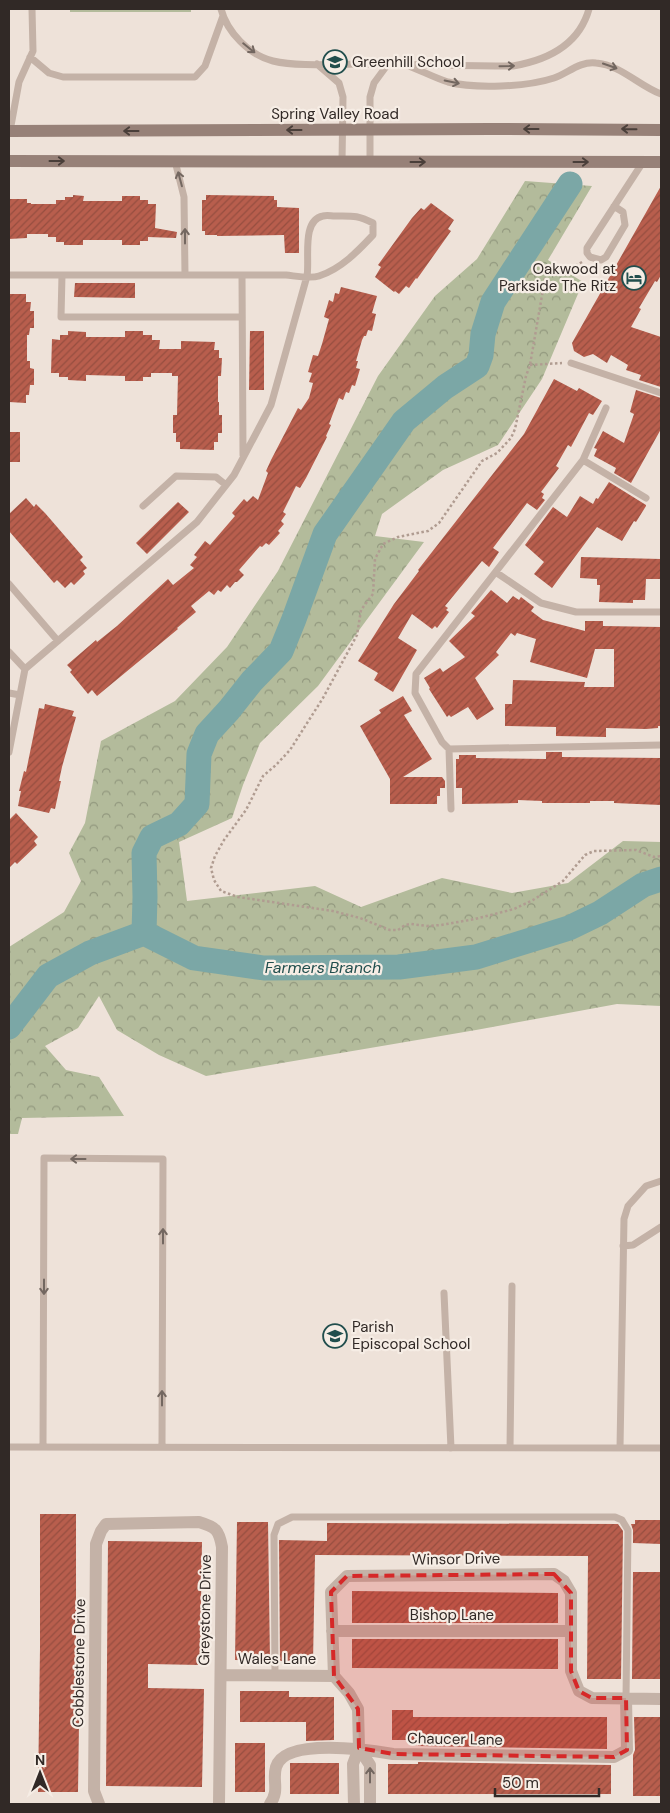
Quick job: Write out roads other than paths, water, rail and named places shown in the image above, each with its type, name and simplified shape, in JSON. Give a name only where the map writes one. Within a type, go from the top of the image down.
[{"type":"main road","name":"Spring Valley Road","points":[[10,131],[490,128],[661,130]]},
{"type":"main road","points":[[9,161],[661,162]]},
{"type":"street","name":"Greystone Drive","points":[[106,1524],[199,1522],[210,1525],[219,1533],[222,1547],[219,1804]]},
{"type":"street","name":"Cobblestone Drive","points":[[99,1804],[94,1791],[96,1544],[106,1524]]},
{"type":"street","name":"Winsor Drive","points":[[332,1631],[331,1592],[347,1576],[554,1574],[564,1581],[571,1593],[571,1631]]},
{"type":"street","name":"Bishop Lane","points":[[332,1631],[571,1631]]},
{"type":"street","points":[[332,1631],[334,1676],[349,1693],[358,1709],[359,1748],[353,1764],[354,1804]]},
{"type":"street","points":[[571,1631],[570,1671],[579,1691],[592,1698],[661,1699]]},
{"type":"street","name":"Wales Lane","points":[[221,1675],[334,1676]]},
{"type":"street","name":"Chaucer Lane","points":[[270,1804],[276,1796],[276,1767],[284,1756],[298,1750],[359,1748],[393,1754],[614,1756],[627,1750],[626,1698]]},
{"type":"street","points":[[359,1748],[370,1765],[370,1804]]},
{"type":"lane","points":[[10,131],[19,82],[33,51],[32,9]]},
{"type":"lane","points":[[222,12],[232,32],[252,51],[272,61],[317,64],[513,66],[534,63],[558,51],[577,36],[589,9]]},
{"type":"lane","points":[[30,57],[50,73],[63,77],[195,77],[206,66],[222,12]]},
{"type":"lane","points":[[407,65],[455,84],[505,85],[545,80],[580,65],[594,62],[611,66],[661,94]]},
{"type":"lane","points":[[317,64],[338,83],[343,97],[342,162]]},
{"type":"lane","points":[[370,162],[370,97],[374,83],[388,64]]},
{"type":"lane","points":[[175,161],[184,197],[185,275]]},
{"type":"lane","points":[[614,206],[623,212],[625,225],[606,257],[602,260],[590,257],[588,248],[614,206],[644,162]]},
{"type":"lane","points":[[9,275],[242,275],[307,276],[318,276],[344,262],[373,235],[373,223],[359,216],[321,216],[313,222],[308,234],[309,266],[307,276],[271,405],[234,475],[197,522],[25,669],[9,752]]},
{"type":"lane","points":[[62,275],[61,316],[242,317]]},
{"type":"lane","points":[[242,275],[243,458]]},
{"type":"lane","points":[[571,363],[661,393]]},
{"type":"lane","points":[[450,809],[449,749],[442,742],[415,693],[416,674],[497,573],[583,460],[606,408]]},
{"type":"lane","points":[[583,460],[646,498]]},
{"type":"lane","points":[[143,506],[176,476],[216,477],[226,485]]},
{"type":"lane","points":[[497,573],[541,603],[567,610],[576,612],[661,612]]},
{"type":"lane","points":[[9,584],[58,641]]},
{"type":"lane","points":[[9,652],[25,669]]},
{"type":"lane","points":[[9,693],[20,695]]},
{"type":"lane","points":[[449,749],[661,745]]},
{"type":"lane","points":[[43,1447],[44,1158],[163,1159],[162,1447]]},
{"type":"lane","points":[[620,1448],[624,1219],[628,1206],[646,1186],[661,1181]]},
{"type":"lane","points":[[623,1246],[633,1245],[661,1227]]},
{"type":"lane","points":[[510,1448],[512,1286]]},
{"type":"lane","points":[[444,1293],[451,1448]]},
{"type":"lane","points":[[9,1447],[661,1448]]},
{"type":"lane","points":[[275,1675],[274,1535],[278,1524],[292,1517],[615,1517],[622,1520],[628,1530],[626,1698]]},
{"type":"waterway","points":[[144,933],[144,853],[152,837],[179,824],[197,804],[199,754],[207,734],[252,681],[281,651],[325,534],[404,421],[445,387],[477,366],[481,355],[483,334],[493,302],[570,184]]},
{"type":"waterway","name":"Farmers Branch","points":[[9,1027],[48,976],[90,953],[144,933],[194,958],[264,968],[399,967],[476,957],[569,928],[600,913],[643,885],[661,879]]},
{"type":"place","name":"Greenhill School","points":[[335,62]]},
{"type":"place","name":"Oakwood at Parkside The Ritz","points":[[634,278]]},
{"type":"place","name":"Parish Episcopal School","points":[[335,1336]]}]
